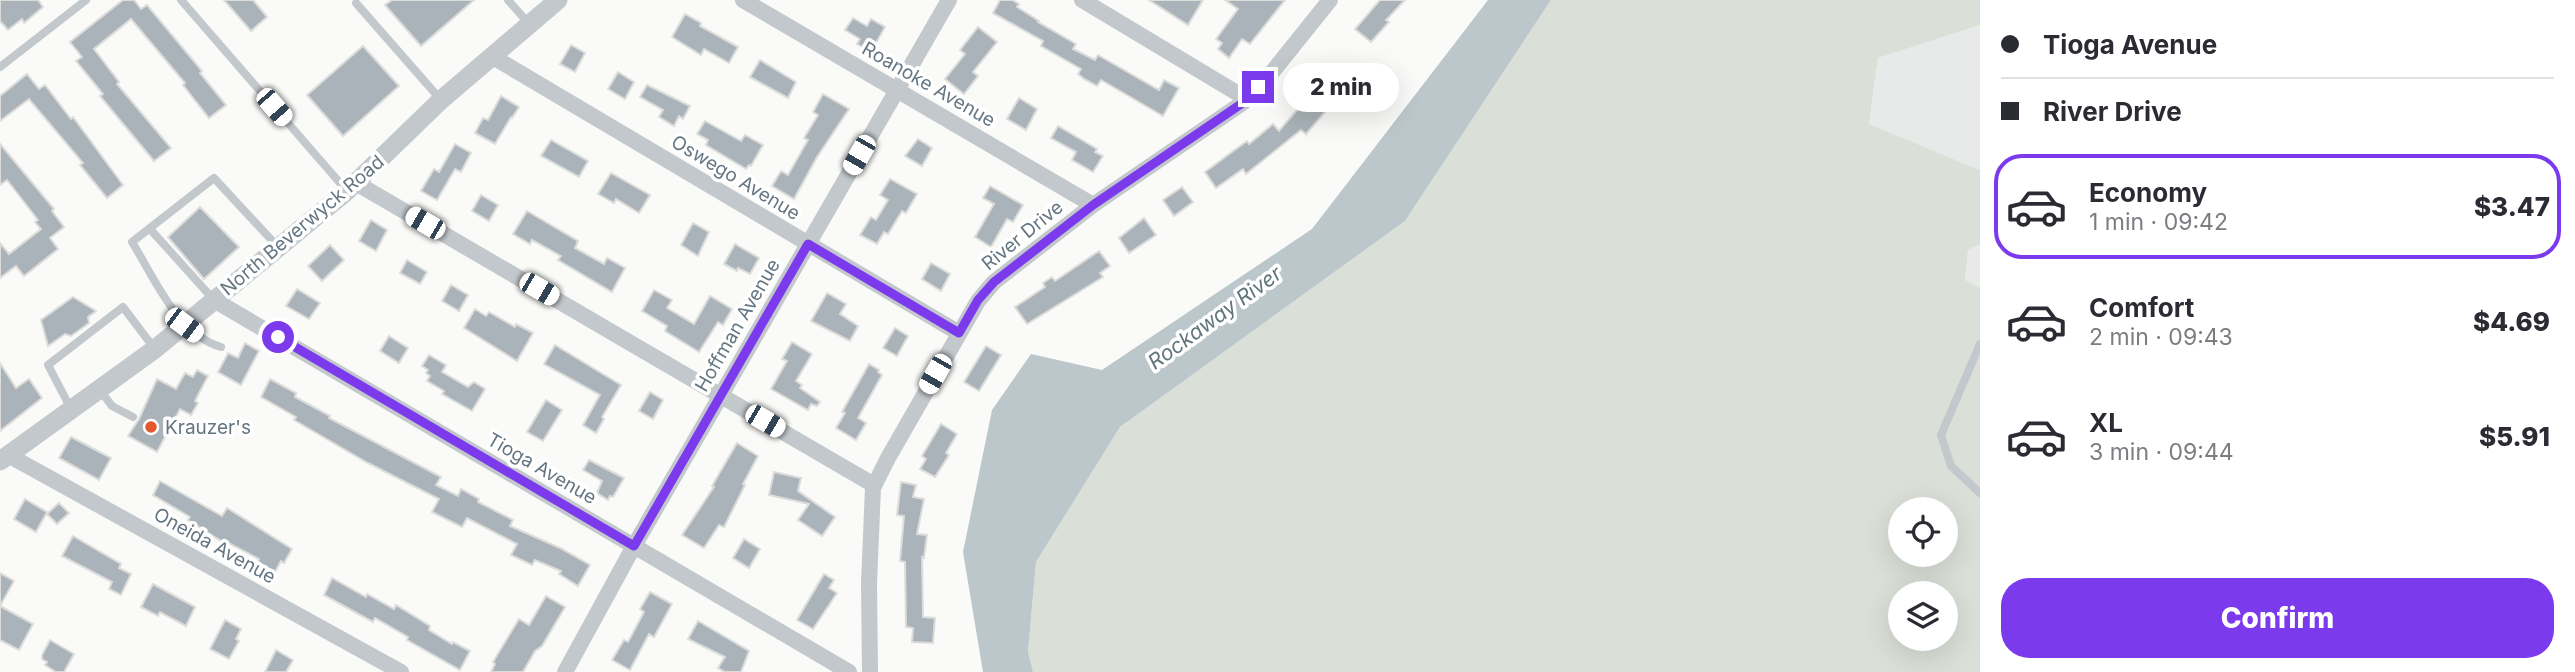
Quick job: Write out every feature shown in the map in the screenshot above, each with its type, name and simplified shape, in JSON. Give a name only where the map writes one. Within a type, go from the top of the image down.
[{"type":"street","name":"North Beverwyck Road","points":[[4,458],[155,349],[352,187],[441,100],[558,0]]},
{"type":"street","name":"Roanoke Avenue","points":[[743,0],[1093,205]]},
{"type":"street","name":"Hoffman Avenue","points":[[565,672],[634,546],[949,0]]},
{"type":"street","points":[[1082,0],[1247,99]]},
{"type":"street","name":"River Drive","points":[[870,672],[869,583],[874,485],[978,300],[994,282],[1093,205],[1247,99],[1330,0]]},
{"type":"street","name":"Oswego Avenue","points":[[493,57],[959,333]]},
{"type":"street","points":[[352,187],[874,485]]},
{"type":"street","name":"Tioga Avenue","points":[[214,300],[849,672]]},
{"type":"street","name":"Oneida Avenue","points":[[4,458],[401,672]]},
{"type":"lane","points":[[0,67],[86,0]]},
{"type":"lane","points":[[181,0],[352,187]]},
{"type":"lane","points":[[509,0],[530,25]]},
{"type":"lane","points":[[356,3],[441,100]]},
{"type":"lane","points":[[222,347],[207,343],[184,325],[132,242],[214,178],[278,248]]},
{"type":"lane","points":[[150,229],[214,300]]},
{"type":"lane","points":[[71,409],[48,365],[123,307],[155,349]]},
{"type":"lane","points":[[1980,344],[1977,361],[1941,435],[1951,466],[1980,493]]},
{"type":"lane","points":[[99,389],[112,407],[133,417]]},
{"type":"shaded area","points":[[1551,0],[1980,0],[1980,25],[1878,58],[1869,124],[1980,170],[1980,244],[1968,250],[1965,280],[1980,288],[1980,672],[1033,672],[1028,652],[1036,562],[1120,427],[1405,221]]},
{"type":"shaded area","points":[[1980,25],[1980,170],[1869,124],[1878,58]]},
{"type":"shaded area","points":[[1980,244],[1980,288],[1965,281],[1968,250]]},
{"type":"water","name":"Rockaway River","points":[[1488,0],[1551,0],[1405,221],[1120,427],[1036,562],[1028,652],[1033,672],[983,672],[963,552],[992,410],[1031,354],[1102,370],[1312,229]]},
{"type":"building","points":[[0,0],[38,0],[43,7],[24,23],[22,19],[8,30],[0,21]]},
{"type":"building","points":[[123,0],[134,0],[141,9],[147,5],[202,71],[200,73],[226,105],[209,118],[183,85],[185,83],[131,19],[94,49],[119,82],[117,84],[171,148],[154,161],[100,96],[103,94],[76,61],[82,57],[70,42]]},
{"type":"building","points":[[224,0],[253,0],[267,17],[251,31]]},
{"type":"building","points":[[392,0],[474,0],[421,46],[385,5]]},
{"type":"building","points":[[1000,0],[1012,0],[1019,4],[1017,7],[1038,22],[1076,44],[1073,49],[1095,60],[1098,55],[1159,90],[1164,80],[1179,88],[1163,116],[1101,80],[1097,86],[1084,79],[1078,74],[1081,69],[1041,46],[1043,41],[993,13]]},
{"type":"building","points":[[1149,0],[1203,0],[1188,25]]},
{"type":"building","points":[[1225,0],[1285,0],[1250,44],[1242,39],[1229,58],[1218,49],[1222,43],[1216,39],[1238,9]]},
{"type":"building","points":[[1380,0],[1405,0],[1386,20],[1389,22],[1371,42],[1355,29]]},
{"type":"building","points":[[685,14],[701,23],[700,26],[738,47],[729,63],[704,49],[701,55],[672,37]]},
{"type":"building","points":[[853,18],[867,26],[871,19],[885,27],[871,52],[857,44],[860,39],[845,30]]},
{"type":"building","points":[[978,27],[997,42],[973,72],[978,76],[964,94],[945,79],[965,54],[960,50]]},
{"type":"building","points":[[571,45],[585,53],[575,72],[560,64]]},
{"type":"building","points":[[363,46],[399,86],[343,136],[307,95]]},
{"type":"building","points":[[760,60],[796,82],[788,98],[750,77]]},
{"type":"building","points":[[618,72],[634,82],[625,99],[608,89]]},
{"type":"building","points":[[27,74],[39,89],[45,85],[71,119],[73,117],[123,185],[107,198],[80,165],[83,163],[29,99],[0,121],[0,96]]},
{"type":"building","points":[[647,85],[690,106],[683,119],[679,116],[674,126],[659,117],[663,110],[640,97]]},
{"type":"building","points":[[823,94],[849,109],[817,157],[794,199],[772,186],[781,171],[788,175],[808,140],[804,138],[818,115],[813,112]]},
{"type":"building","points":[[501,96],[519,107],[495,144],[475,133],[483,118],[488,120]]},
{"type":"building","points":[[1308,97],[1325,112],[1306,134],[1301,130],[1246,174],[1243,169],[1216,188],[1205,172],[1247,141],[1249,144],[1273,124],[1279,131]]},
{"type":"building","points":[[1019,98],[1037,109],[1026,130],[1007,119]]},
{"type":"building","points":[[705,121],[741,141],[745,135],[763,145],[751,166],[746,169],[706,145],[708,140],[697,134]]},
{"type":"building","points":[[1058,126],[1097,149],[1095,152],[1103,156],[1093,172],[1072,160],[1076,152],[1051,138]]},
{"type":"building","points":[[918,139],[932,148],[922,166],[905,156]]},
{"type":"building","points":[[551,140],[588,161],[579,177],[541,156]]},
{"type":"building","points":[[0,144],[54,209],[52,211],[64,227],[50,238],[58,249],[24,276],[16,266],[0,278],[0,243],[9,254],[41,229],[35,222],[38,220],[7,180],[0,185]]},
{"type":"building","points":[[455,144],[471,153],[461,172],[455,169],[437,200],[421,191],[434,169],[439,172]]},
{"type":"building","points":[[611,173],[650,195],[639,213],[616,199],[614,203],[598,194]]},
{"type":"building","points":[[890,179],[917,194],[906,213],[902,211],[888,234],[884,232],[877,244],[860,235],[871,217],[876,220],[888,200],[880,195]]},
{"type":"building","points":[[990,186],[1023,205],[1013,222],[1007,219],[991,247],[975,237],[994,204],[983,198]]},
{"type":"building","points":[[1182,187],[1193,202],[1174,216],[1163,200]]},
{"type":"building","points":[[481,195],[498,205],[489,221],[472,211]]},
{"type":"building","points":[[200,207],[239,247],[204,279],[168,237]]},
{"type":"building","points":[[527,211],[578,241],[575,248],[604,264],[607,258],[625,268],[612,292],[558,260],[561,256],[532,240],[530,244],[513,234]]},
{"type":"building","points":[[1144,218],[1156,235],[1129,253],[1119,238]]},
{"type":"building","points":[[371,220],[387,230],[376,251],[359,241]]},
{"type":"building","points":[[693,223],[709,232],[698,256],[681,245]]},
{"type":"building","points":[[735,244],[759,258],[750,274],[724,264]]},
{"type":"building","points":[[330,245],[344,260],[322,281],[308,266]]},
{"type":"building","points":[[1099,251],[1110,266],[1100,273],[1103,277],[1027,324],[1015,307],[1045,287],[1043,283],[1052,277],[1055,281]]},
{"type":"building","points":[[407,260],[427,272],[420,284],[400,273]]},
{"type":"building","points":[[931,263],[950,274],[941,291],[922,279]]},
{"type":"building","points":[[451,285],[468,295],[459,311],[442,301]]},
{"type":"building","points":[[297,289],[320,303],[309,319],[286,306]]},
{"type":"building","points":[[654,290],[672,300],[667,308],[694,324],[710,296],[732,309],[723,325],[718,322],[699,352],[665,331],[667,326],[642,311]]},
{"type":"building","points":[[827,293],[846,304],[840,314],[858,326],[850,341],[811,321]]},
{"type":"building","points":[[73,297],[96,311],[88,317],[89,323],[71,336],[65,334],[48,346],[41,320]]},
{"type":"building","points":[[475,309],[486,316],[489,312],[515,327],[516,324],[533,333],[517,361],[464,328]]},
{"type":"building","points":[[895,328],[908,336],[897,356],[883,348]]},
{"type":"building","points":[[389,336],[408,348],[399,363],[380,351]]},
{"type":"building","points":[[792,342],[812,354],[796,381],[802,385],[800,388],[820,402],[817,406],[811,404],[808,410],[771,389],[787,361],[782,359]]},
{"type":"building","points":[[245,343],[259,351],[241,385],[218,372],[228,353],[238,358]]},
{"type":"building","points":[[555,345],[621,385],[596,433],[583,425],[600,395],[544,364]]},
{"type":"building","points":[[986,346],[1001,355],[979,391],[964,382]]},
{"type":"building","points":[[429,355],[446,365],[442,372],[468,387],[474,382],[485,389],[472,411],[442,394],[444,391],[427,381],[430,376],[426,373],[428,370],[422,366]]},
{"type":"building","points":[[0,363],[16,388],[29,379],[42,398],[0,431]]},
{"type":"building","points":[[869,364],[882,375],[858,418],[866,423],[856,440],[836,428]]},
{"type":"building","points":[[197,370],[208,376],[195,401],[198,403],[191,415],[180,409],[157,452],[128,436],[157,379],[176,389],[185,373],[193,377]]},
{"type":"building","points":[[270,379],[296,393],[295,397],[330,416],[329,418],[441,477],[436,485],[458,496],[461,489],[479,499],[478,502],[513,520],[510,526],[560,548],[590,565],[578,586],[559,574],[561,571],[535,560],[532,565],[511,555],[517,544],[467,518],[462,527],[432,512],[439,499],[368,463],[294,420],[296,417],[261,397]]},
{"type":"building","points":[[650,392],[663,400],[653,419],[639,411]]},
{"type":"building","points":[[546,400],[562,410],[543,441],[527,432]]},
{"type":"building","points":[[941,424],[957,434],[946,453],[949,455],[935,477],[920,469],[926,459],[922,456]]},
{"type":"building","points":[[71,437],[111,458],[99,480],[59,458]]},
{"type":"building","points":[[737,443],[758,456],[724,527],[719,525],[704,548],[682,535],[714,487],[712,486]]},
{"type":"building","points":[[589,460],[624,478],[613,497],[610,496],[608,500],[597,493],[602,481],[583,470]]},
{"type":"building","points":[[774,472],[801,478],[798,491],[835,517],[822,536],[798,520],[809,504],[769,495]]},
{"type":"building","points":[[160,481],[222,516],[227,508],[292,549],[284,563],[281,561],[275,572],[258,562],[259,559],[227,542],[226,544],[188,520],[190,517],[153,495]]},
{"type":"building","points":[[901,482],[916,485],[913,497],[924,499],[917,534],[927,535],[924,558],[922,557],[923,617],[935,618],[933,643],[912,642],[913,628],[906,627],[905,562],[900,561],[904,516],[897,515]]},
{"type":"building","points":[[25,499],[47,512],[36,532],[14,519]]},
{"type":"building","points":[[59,503],[69,513],[57,524],[47,514]]},
{"type":"building","points":[[73,536],[121,564],[119,568],[131,574],[121,595],[109,589],[112,582],[62,556]]},
{"type":"building","points":[[744,539],[760,549],[749,568],[733,558]]},
{"type":"building","points":[[0,573],[14,581],[0,606]]},
{"type":"building","points":[[824,574],[834,580],[829,588],[837,593],[813,629],[797,620]]},
{"type":"building","points":[[332,578],[394,609],[396,605],[430,626],[429,630],[470,651],[460,670],[375,618],[373,622],[324,595]]},
{"type":"building","points":[[153,584],[195,607],[186,626],[160,612],[158,616],[141,607]]},
{"type":"building","points":[[650,592],[672,604],[654,637],[649,634],[630,670],[612,660],[624,640],[628,642],[644,612],[640,609]]},
{"type":"building","points":[[546,596],[565,607],[542,646],[535,651],[523,672],[491,672],[495,664],[493,662],[519,619],[529,625]]},
{"type":"building","points":[[0,606],[33,624],[19,650],[0,640]]},
{"type":"building","points":[[225,620],[241,629],[236,639],[239,641],[229,659],[210,649]]},
{"type":"building","points":[[698,621],[749,651],[741,672],[725,672],[718,668],[725,657],[688,639]]},
{"type":"building","points":[[50,640],[74,654],[64,672],[56,672],[45,665],[47,662],[42,659]]},
{"type":"building","points":[[276,650],[293,660],[286,672],[265,672]]},
{"type":"place","name":"Krauzer's","points":[[151,427]]},
{"type":"route","points":[[278,337],[634,546],[808,244],[959,333],[978,300],[994,282],[1093,205],[1244,102],[1258,87]]}]
